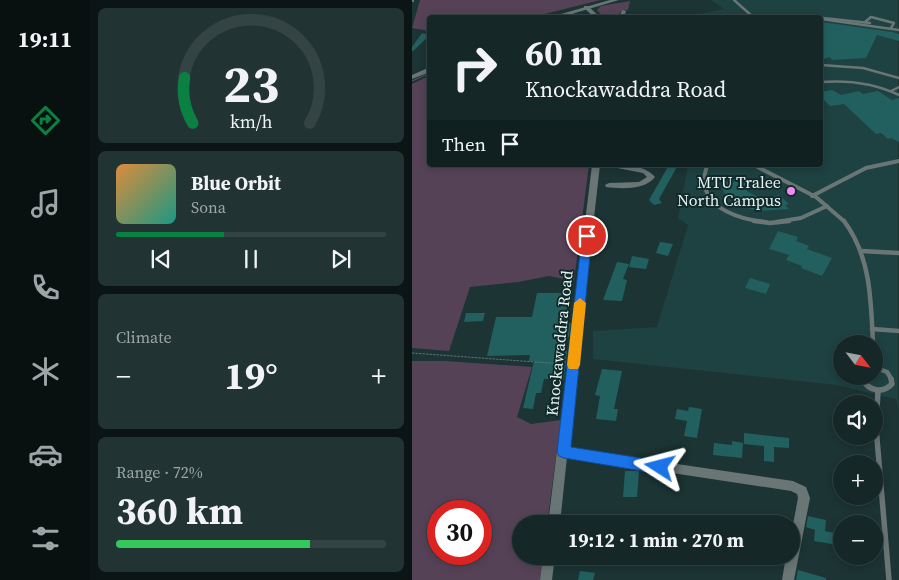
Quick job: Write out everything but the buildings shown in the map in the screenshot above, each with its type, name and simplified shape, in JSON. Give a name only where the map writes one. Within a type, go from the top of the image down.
[{"type":"street","points":[[560,15],[616,0]]},
{"type":"street","points":[[586,7],[595,15]]},
{"type":"street","points":[[623,15],[624,11]]},
{"type":"street","points":[[412,77],[427,70]]},
{"type":"street","name":"Knockawaddra Road","points":[[555,515],[596,167]]},
{"type":"street","points":[[609,185],[643,184],[650,181],[651,177],[645,171],[623,167]]},
{"type":"street","points":[[564,452],[793,486],[802,491],[804,498],[788,580]]},
{"type":"street","points":[[546,580],[548,565]]},
{"type":"lane","points":[[734,0],[751,15]]},
{"type":"lane","points":[[866,22],[871,17],[892,22],[894,23],[891,28]]},
{"type":"lane","points":[[823,18],[854,20],[898,30]]},
{"type":"lane","points":[[823,18],[853,25],[879,25]]},
{"type":"lane","points":[[853,25],[854,20]]},
{"type":"lane","points":[[823,65],[863,68],[898,78]]},
{"type":"lane","points":[[823,82],[858,83],[890,91],[898,95]]},
{"type":"lane","points":[[890,91],[898,87]]},
{"type":"lane","points":[[812,196],[866,168],[898,161]]},
{"type":"lane","points":[[706,167],[704,188],[709,198],[717,206],[742,219],[782,223],[797,220],[827,206]]},
{"type":"lane","points":[[758,167],[827,206],[841,217],[849,228],[861,251],[867,273],[872,335]]},
{"type":"lane","points":[[861,251],[898,254]]},
{"type":"lane","points":[[872,329],[898,331]]},
{"type":"lane","points":[[866,385],[878,391],[887,390],[892,384],[892,380],[888,373],[883,371]]},
{"type":"lane","points":[[892,380],[898,381]]},
{"type":"lane","points":[[878,391],[876,427],[889,580]]},
{"type":"path","points":[[412,353],[573,364]]},
{"type":"shaded area","points":[[420,0],[600,0],[541,15],[427,15],[427,31],[412,28]]},
{"type":"shaded area","name":"MTU Tralee North Campus","points":[[711,0],[898,0],[898,409],[896,399],[836,385],[883,385],[883,335],[833,335],[833,385],[593,359],[593,331],[657,327],[688,225],[678,218],[688,167],[823,167],[823,15],[695,15],[724,9]]},
{"type":"shaded area","points":[[630,1],[628,10],[621,11],[618,15],[601,15],[597,10],[601,6]]},
{"type":"shaded area","points":[[427,77],[427,167],[589,167],[574,281],[549,276],[518,282],[470,287],[449,351],[412,348],[412,84]]},
{"type":"shaded area","points":[[412,361],[445,361],[532,367],[517,417],[531,424],[561,420],[548,515],[512,515],[512,565],[542,565],[540,580],[412,580]]},
{"type":"waterway","points":[[568,15],[574,13]]},
{"type":"waterway","points":[[412,81],[427,74]]},
{"type":"slow traffic","points":[[573,365],[580,303]]},
{"type":"place","name":"MTU Tralee North Campus","points":[[791,191]]},
{"type":"route","points":[[587,236],[564,452],[660,467]]}]
